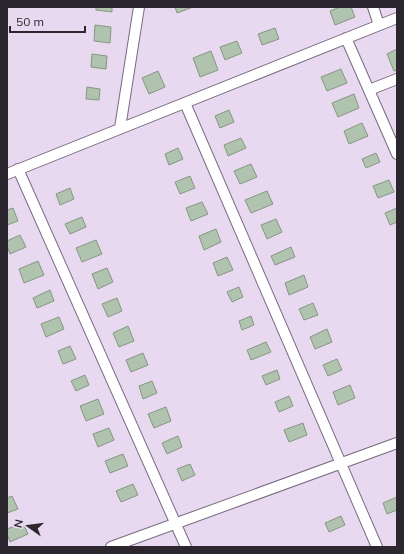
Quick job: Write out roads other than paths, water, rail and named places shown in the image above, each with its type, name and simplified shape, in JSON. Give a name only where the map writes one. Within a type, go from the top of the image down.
[{"type":"street","points":[[120,128],[139,7]]},
{"type":"street","points":[[373,7],[379,25]]},
{"type":"street","points":[[7,174],[397,18]]},
{"type":"street","points":[[346,38],[397,154]]},
{"type":"street","points":[[369,90],[397,79]]},
{"type":"street","points":[[184,103],[377,547]]},
{"type":"street","points":[[18,169],[186,547]]},
{"type":"street","points":[[111,547],[397,443]]}]
